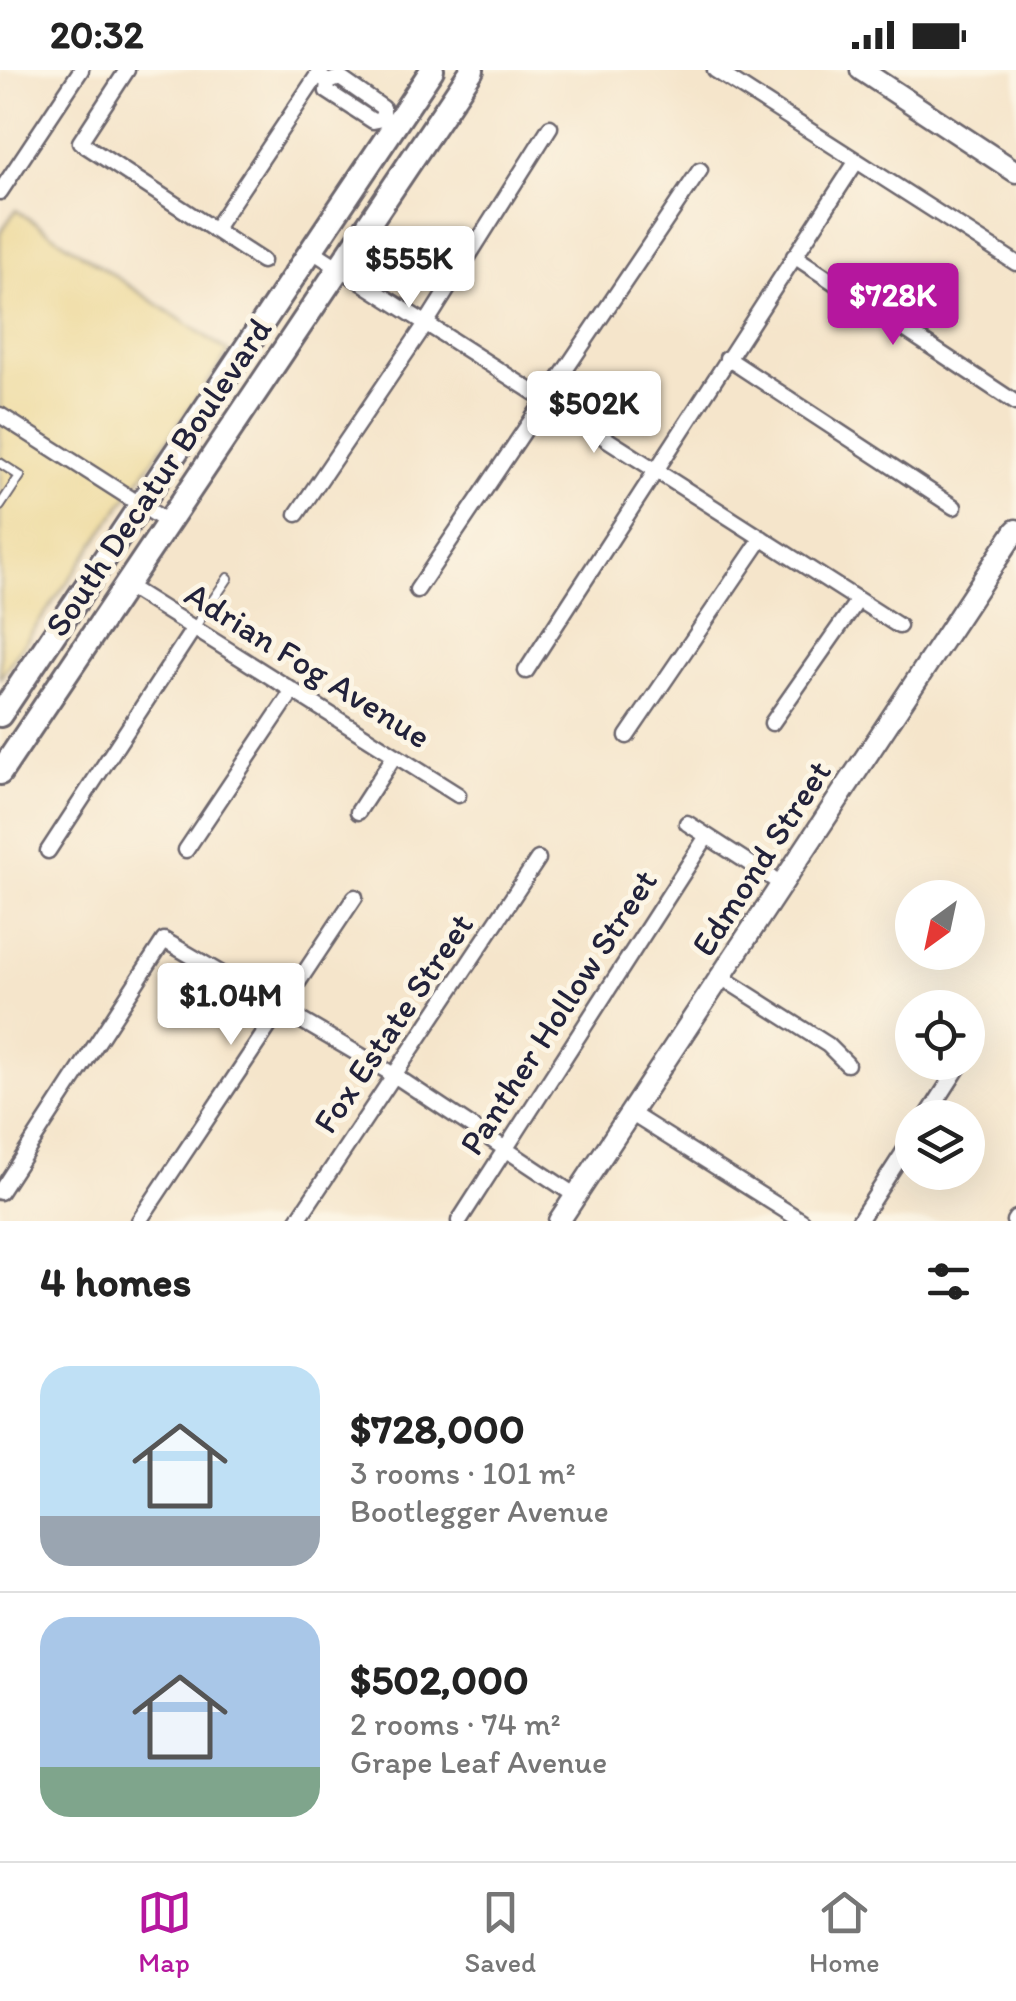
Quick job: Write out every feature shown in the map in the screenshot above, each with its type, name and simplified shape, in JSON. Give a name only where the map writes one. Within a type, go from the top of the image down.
[{"type":"main road","name":"South Decatur Boulevard","points":[[0,716],[311,250],[389,122],[432,70]]},
{"type":"main road","name":"South Decatur Boulevard","points":[[0,773],[472,70]]},
{"type":"main road","points":[[389,122],[424,144]]},
{"type":"main road","points":[[42,710],[37,691],[53,667],[82,594]]},
{"type":"street","points":[[0,192],[81,70]]},
{"type":"street","points":[[127,70],[80,142],[262,261]]},
{"type":"street","points":[[715,70],[1016,263]]},
{"type":"street","points":[[862,70],[1016,172]]},
{"type":"street","points":[[214,230],[322,75],[340,78],[384,108],[389,122]]},
{"type":"street","points":[[297,514],[425,326],[550,127]]},
{"type":"street","points":[[526,672],[856,162]]},
{"type":"street","points":[[417,590],[700,170]]},
{"type":"street","points":[[311,250],[899,626]]},
{"type":"street","points":[[794,256],[1016,403]]},
{"type":"street","points":[[727,358],[954,507]]},
{"type":"street","points":[[0,416],[169,523]]},
{"type":"street","name":"Edmond Street","points":[[559,1221],[1016,530]]},
{"type":"street","points":[[627,736],[762,538]]},
{"type":"street","name":"Adrian Fog Avenue","points":[[127,586],[458,796]]},
{"type":"street","points":[[772,723],[858,600]]},
{"type":"street","points":[[48,851],[194,628]]},
{"type":"street","points":[[186,850],[292,692]]},
{"type":"street","points":[[358,812],[395,755]]},
{"type":"street","points":[[687,823],[782,884]]},
{"type":"street","name":"Panther Hollow Street","points":[[459,1221],[707,836]]},
{"type":"street","name":"Fox Estate Street","points":[[297,1221],[538,859]]},
{"type":"street","points":[[140,1221],[355,897]]},
{"type":"street","points":[[0,1192],[164,940],[394,1076],[576,1196]]},
{"type":"street","points":[[722,977],[828,1044],[847,1064]]},
{"type":"street","points":[[632,1114],[802,1221]]},
{"type":"street","points":[[859,1221],[895,1165]]},
{"type":"lane","points":[[0,462],[20,476],[0,506]]},
{"type":"lane","points":[[194,628],[228,578]]},
{"type":"sand","points":[[16,210],[229,352],[0,678],[0,233]]}]
